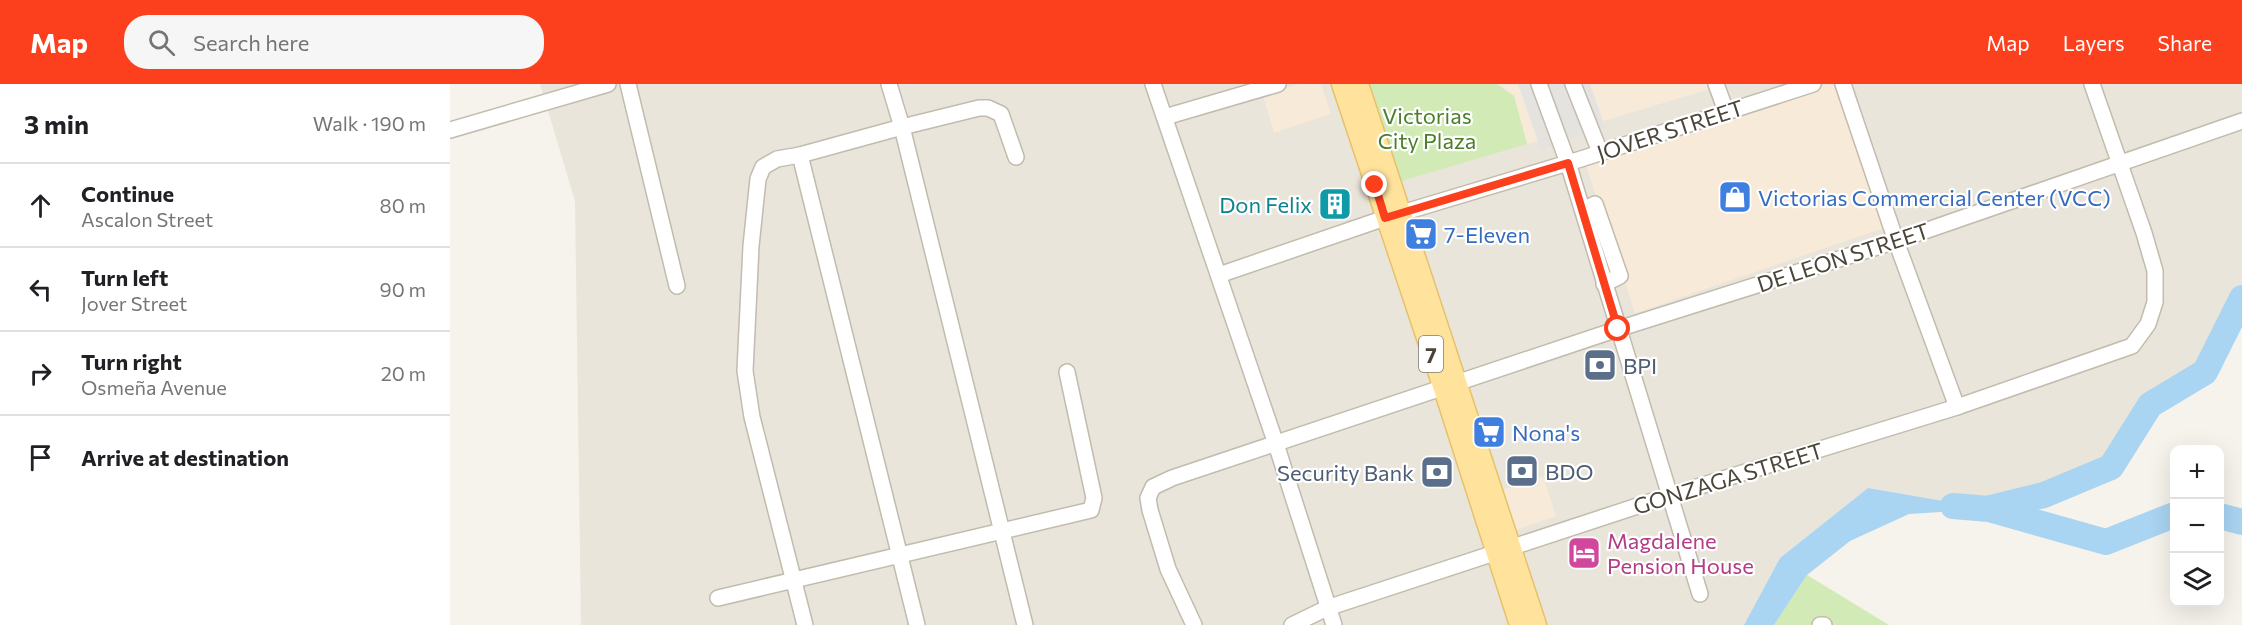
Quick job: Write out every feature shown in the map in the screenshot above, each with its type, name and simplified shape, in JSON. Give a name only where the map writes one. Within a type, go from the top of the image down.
[{"type":"main road","name":"7","points":[[1341,84],[1393,216],[1504,551],[1537,625]]},
{"type":"main road","name":"7","points":[[1359,84],[1393,216]]},
{"type":"main road","name":"7","points":[[1504,551],[1519,625]]},
{"type":"street","points":[[450,130],[608,84]]},
{"type":"street","points":[[628,84],[677,286]]},
{"type":"street","points":[[890,84],[1025,625]]},
{"type":"street","points":[[1153,84],[1276,444],[1334,625]]},
{"type":"street","points":[[1165,117],[1278,84]]},
{"type":"street","points":[[1539,84],[1583,210],[1700,594]]},
{"type":"street","points":[[1573,84],[1600,152]]},
{"type":"street","points":[[1716,84],[1726,111]]},
{"type":"street","name":"JOVER STREET","points":[[1219,275],[1393,216],[1568,163],[1813,84]]},
{"type":"street","points":[[1843,84],[1896,241],[1958,407]]},
{"type":"street","points":[[2092,84],[2120,162]]},
{"type":"street","points":[[805,625],[752,417],[745,371],[750,246],[758,178],[764,166],[777,159],[979,108],[996,110],[1001,114],[1016,157]]},
{"type":"street","name":"DE LEON STREET","points":[[1194,625],[1168,569],[1148,498],[1153,487],[1172,478],[1618,329],[1896,241],[2242,121]]},
{"type":"street","points":[[800,155],[917,625]]},
{"type":"street","name":"GONZAGA STREET","points":[[1292,625],[1327,608],[1671,495],[1958,407],[2132,346],[2148,324],[2155,302],[2155,271],[2120,162]]},
{"type":"street","points":[[718,598],[1091,510],[1094,498],[1067,372]]},
{"type":"shaded area","points":[[540,84],[2242,84],[2242,297],[2204,373],[2149,407],[2110,468],[2043,497],[1988,510],[1868,488],[1780,558],[1744,625],[581,625],[575,201]]},
{"type":"shaded area","points":[[1298,84],[1321,84],[1331,114],[1274,133],[1263,95]]},
{"type":"shaded area","points":[[1497,84],[1711,84],[1713,88],[1527,144],[1514,96]]},
{"type":"shaded area","points":[[1518,84],[1590,84],[1605,127],[1541,150]]},
{"type":"shaded area","name":"Victorias Commercial Center (VCC)","points":[[1827,84],[1836,84],[1884,228],[1635,313],[1586,166]]},
{"type":"shaded area","points":[[1543,476],[1556,516],[1516,530],[1502,490]]},
{"type":"green space","name":"Victorias City Plaza","points":[[1366,84],[1497,84],[1514,96],[1527,144],[1398,182]]},
{"type":"green space","points":[[1807,575],[1889,625],[1774,625]]},
{"type":"water","points":[[1868,488],[1989,509],[1909,514],[1850,541],[1807,575],[1774,625],[1744,625],[1780,558]]},
{"type":"waterway","points":[[1991,508],[2044,495],[2111,467],[2150,405],[2205,372],[2242,298]]},
{"type":"waterway","points":[[1953,506],[1989,509],[2106,542],[2170,517]]},
{"type":"waterway","points":[[2224,517],[2242,522]]},
{"type":"place","name":"Victorias Commercial Center (VCC)","points":[[1735,197]]},
{"type":"place","name":"Don Felix","points":[[1335,204]]},
{"type":"place","name":"7-Eleven","points":[[1421,234]]},
{"type":"place","name":"BPI","points":[[1600,365]]},
{"type":"place","name":"Nona's","points":[[1489,432]]},
{"type":"place","name":"BDO","points":[[1522,471]]},
{"type":"place","name":"Security Bank","points":[[1437,472]]},
{"type":"place","name":"Magdalene Pension House","points":[[1584,553]]},
{"type":"route","points":[[1375,185],[1385,218],[1568,163],[1618,329]]}]
